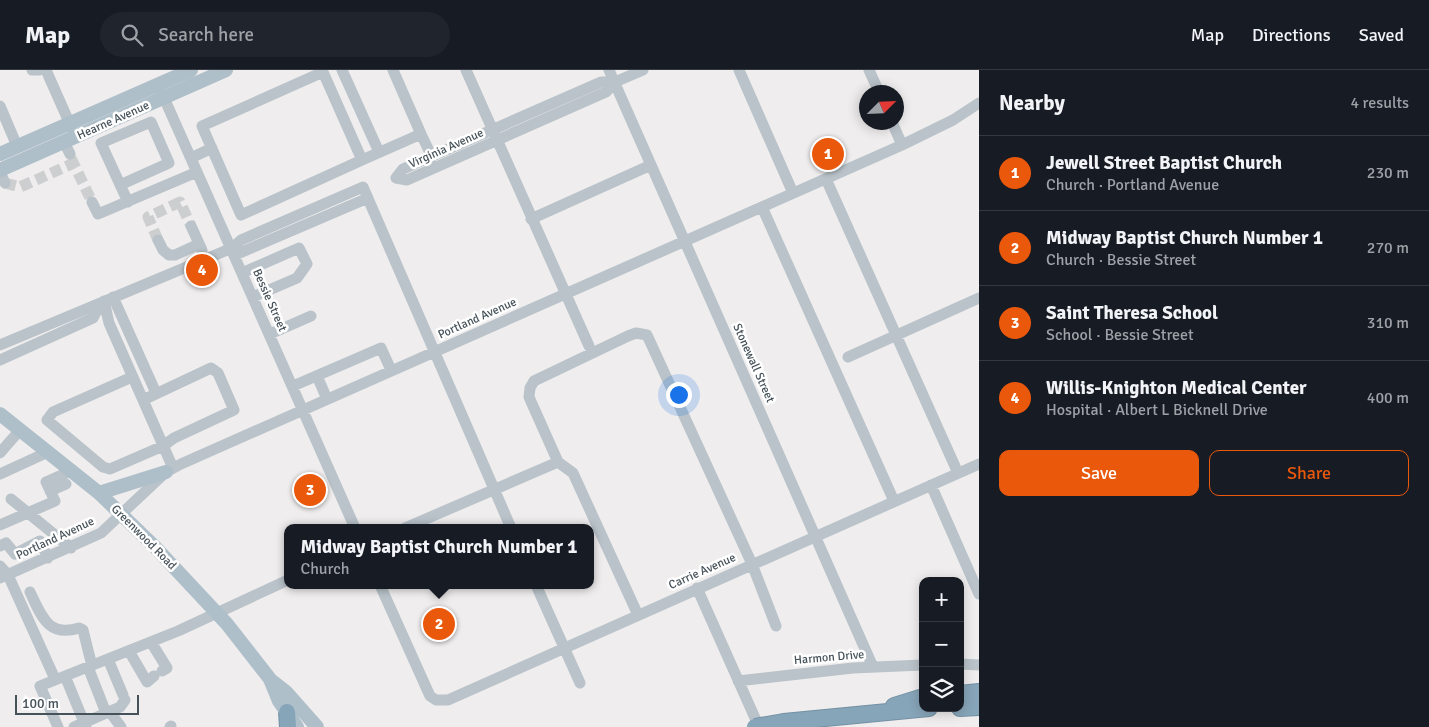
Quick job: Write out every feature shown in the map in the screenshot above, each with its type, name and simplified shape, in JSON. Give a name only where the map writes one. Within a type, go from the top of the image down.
[{"type":"highway","points":[[964,694],[979,692]]},
{"type":"highway","points":[[878,712],[919,698]]},
{"type":"highway","points":[[964,708],[979,707]]},
{"type":"highway","points":[[755,727],[784,722],[919,709]]},
{"type":"main road","name":"Hearne Avenue","points":[[0,154],[191,70]]},
{"type":"main road","name":"Hearne Avenue","points":[[2,175],[226,70]]},
{"type":"main road","name":"Greenwood Road","points":[[0,414],[122,513],[217,612],[270,679],[286,692],[317,727]]},
{"type":"main road","points":[[99,493],[169,470]]},
{"type":"main road","name":"Greenwood Road","points":[[270,679],[288,720],[298,727]]},
{"type":"street","points":[[32,70],[38,70]]},
{"type":"street","points":[[46,70],[70,124],[70,144]]},
{"type":"street","points":[[342,70],[379,152]]},
{"type":"street","points":[[393,70],[432,157]]},
{"type":"street","points":[[466,70],[564,294],[589,346]]},
{"type":"street","name":"Stonewall Street","points":[[610,70],[873,667]]},
{"type":"street","name":"Virginia Avenue","points":[[495,135],[403,169],[396,178],[407,180],[600,82],[615,82],[643,70]]},
{"type":"street","points":[[739,70],[793,193]]},
{"type":"street","points":[[869,70],[876,85]]},
{"type":"street","points":[[362,160],[323,72],[202,126],[241,215],[421,134]]},
{"type":"street","name":"Bessie Street","points":[[158,84],[353,524]]},
{"type":"street","name":"Portland Avenue","points":[[3,573],[48,558],[101,533],[169,470],[902,145],[953,120],[979,103]]},
{"type":"street","points":[[0,106],[4,127],[17,146]]},
{"type":"street","points":[[120,185],[169,163],[151,122],[101,144],[120,185],[128,202]]},
{"type":"street","points":[[895,130],[902,145]]},
{"type":"street","points":[[191,158],[212,148]]},
{"type":"street","points":[[531,219],[651,165]]},
{"type":"street","points":[[92,202],[98,214],[197,172]]},
{"type":"street","points":[[826,179],[958,474]]},
{"type":"street","points":[[211,202],[231,193]]},
{"type":"street","points":[[0,345],[206,259],[233,251],[365,193],[509,524]]},
{"type":"street","points":[[762,207],[894,502]]},
{"type":"street","points":[[191,226],[206,259]]},
{"type":"street","points":[[158,240],[163,250],[169,255],[176,255],[199,244]]},
{"type":"street","points":[[242,273],[299,248],[306,264],[297,278],[254,298]]},
{"type":"street","points":[[848,357],[979,298]]},
{"type":"street","points":[[0,360],[93,318],[106,300]]},
{"type":"street","points":[[106,300],[109,323],[163,446],[169,470]]},
{"type":"street","points":[[106,300],[156,393]]},
{"type":"street","points":[[270,334],[311,316]]},
{"type":"street","points":[[638,615],[573,473],[558,462],[528,398],[534,381],[636,333],[647,335],[752,564],[776,626]]},
{"type":"street","points":[[293,386],[381,348],[392,370]]},
{"type":"street","points":[[132,377],[53,412],[47,420],[103,467],[110,469],[163,446],[174,438],[234,410],[218,373],[211,368],[142,400]]},
{"type":"street","points":[[317,376],[327,399]]},
{"type":"street","points":[[0,453],[20,430]]},
{"type":"street","points":[[0,474],[48,452]]},
{"type":"street","points":[[414,524],[558,462]]},
{"type":"street","name":"Carrie Avenue","points":[[382,589],[430,696],[436,700],[448,700],[979,464]]},
{"type":"street","points":[[0,526],[55,501],[46,482],[71,471]]},
{"type":"street","points":[[50,491],[66,484]]},
{"type":"street","points":[[931,486],[979,594]]},
{"type":"street","points":[[11,499],[71,548]]},
{"type":"street","points":[[0,546],[6,543],[15,554],[40,542],[48,558]]},
{"type":"street","points":[[3,573],[60,678],[81,725],[120,707],[124,697],[108,659]]},
{"type":"street","points":[[58,727],[40,686],[130,651],[284,582]]},
{"type":"street","points":[[697,588],[759,727]]},
{"type":"street","points":[[538,589],[580,683]]},
{"type":"street","points":[[30,592],[42,617],[50,626],[66,631],[79,628],[83,630],[90,666],[108,712],[121,727]]},
{"type":"street","points":[[29,622],[42,617]]},
{"type":"street","points":[[130,651],[147,682],[167,668],[151,642]]},
{"type":"street","points":[[964,664],[979,665]]},
{"type":"street","name":"Harmon Drive","points":[[738,681],[873,667],[919,665]]},
{"type":"tunnel","points":[[71,158],[92,202]]},
{"type":"tunnel","points":[[5,183],[20,187],[74,163]]},
{"type":"tunnel","points":[[158,240],[148,217],[180,202],[191,226]]},
{"type":"place","name":"Jewell Street Baptist Church","points":[[828,154]]},
{"type":"place","name":"Willis-Knighton Medical Center","points":[[202,270]]},
{"type":"place","name":"Saint Theresa School","points":[[310,490]]},
{"type":"place","name":"Midway Baptist Church Number 1","points":[[439,624]]}]
